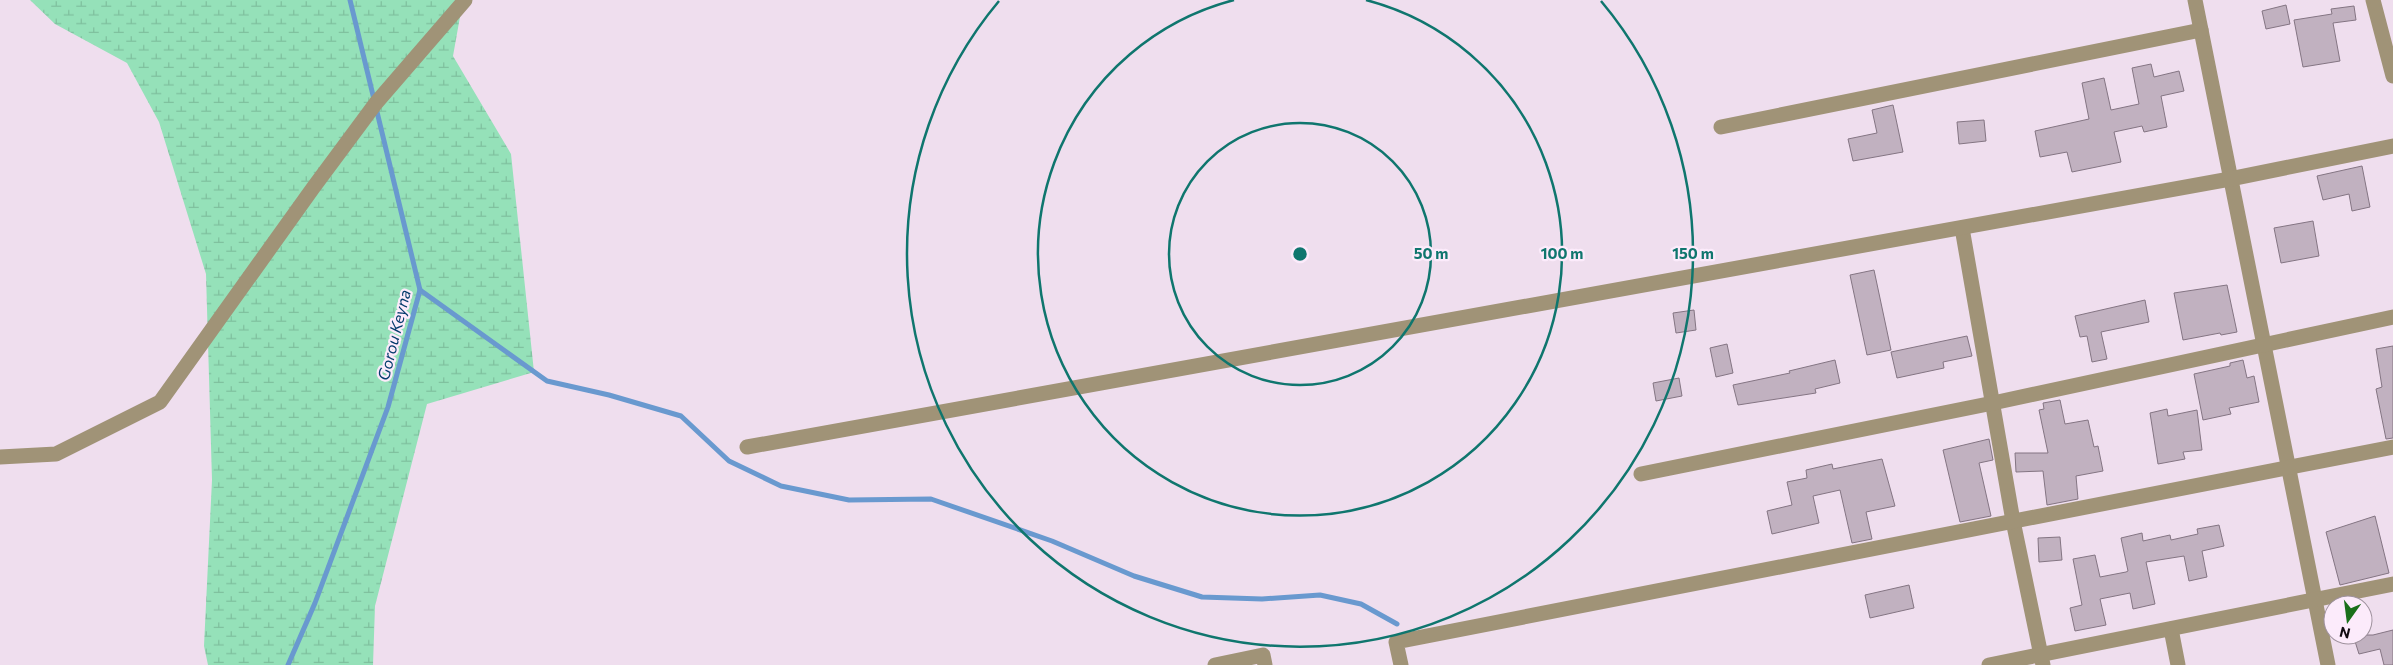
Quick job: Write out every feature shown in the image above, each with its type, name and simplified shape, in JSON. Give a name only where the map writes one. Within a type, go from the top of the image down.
[{"type":"street","points":[[0,457],[56,454],[160,402],[376,103],[465,0]]},
{"type":"street","points":[[2195,0],[2328,665]]},
{"type":"street","points":[[2373,0],[2393,76]]},
{"type":"street","points":[[1721,127],[2201,30]]},
{"type":"street","points":[[747,447],[2230,179],[2393,146]]},
{"type":"street","points":[[1962,228],[2013,521],[2042,660]]},
{"type":"street","points":[[1641,474],[1993,403],[2264,343],[2393,317]]},
{"type":"street","points":[[1401,665],[1396,642],[2393,447]]},
{"type":"street","points":[[1989,665],[2042,660],[2171,629],[2393,584]]},
{"type":"street","points":[[2171,629],[2178,665]]},
{"type":"street","points":[[1215,665],[1263,655],[1265,665]]},
{"type":"green space","points":[[30,0],[463,0],[453,56],[511,154],[534,372],[427,404],[375,606],[373,665],[208,665],[204,646],[212,480],[206,274],[159,122],[127,63],[55,24]]},
{"type":"building","points":[[2286,5],[2290,24],[2266,29],[2262,11]]},
{"type":"building","points":[[2354,6],[2356,20],[2333,23],[2340,61],[2303,67],[2294,20],[2332,14],[2331,9]]},
{"type":"building","points":[[2151,64],[2154,77],[2179,71],[2184,91],[2161,96],[2167,127],[2144,132],[2142,126],[2114,132],[2121,162],[2072,172],[2067,152],[2040,157],[2035,131],[2089,119],[2082,83],[2104,78],[2111,110],[2139,104],[2132,68]]},
{"type":"building","points":[[1893,105],[1903,152],[1853,161],[1848,139],[1877,133],[1872,110]]},
{"type":"building","points":[[1984,120],[1986,141],[1959,144],[1957,122]]},
{"type":"building","points":[[2362,166],[2370,207],[2352,211],[2349,194],[2323,200],[2317,176]]},
{"type":"building","points":[[2313,221],[2319,256],[2281,263],[2274,228]]},
{"type":"building","points":[[1874,270],[1891,350],[1867,355],[1850,275]]},
{"type":"building","points":[[2227,285],[2237,332],[2221,335],[2220,333],[2183,340],[2174,293]]},
{"type":"building","points":[[2145,300],[2149,322],[2101,332],[2107,359],[2092,362],[2087,336],[2080,337],[2075,316]]},
{"type":"building","points":[[1694,310],[1696,330],[1676,333],[1673,313]]},
{"type":"building","points":[[1967,336],[1972,356],[1943,362],[1944,368],[1897,378],[1891,352]]},
{"type":"building","points":[[1727,344],[1733,373],[1716,377],[1710,348]]},
{"type":"building","points":[[2393,346],[2393,438],[2386,439],[2376,389],[2382,387],[2376,349]]},
{"type":"building","points":[[1835,360],[1840,383],[1815,389],[1816,393],[1738,405],[1733,385],[1790,373],[1789,371]]},
{"type":"building","points":[[2243,360],[2247,378],[2254,376],[2259,402],[2229,408],[2231,414],[2203,420],[2194,374],[2230,366],[2230,363]]},
{"type":"building","points":[[1679,378],[1682,396],[1656,401],[1653,383]]},
{"type":"building","points":[[2060,400],[2065,424],[2088,420],[2094,447],[2098,446],[2103,471],[2076,476],[2078,499],[2047,505],[2043,471],[2016,472],[2015,453],[2048,453],[2039,410],[2044,409],[2043,403]]},
{"type":"building","points":[[2167,409],[2168,416],[2197,410],[2202,450],[2183,452],[2185,459],[2158,464],[2150,413]]},
{"type":"building","points":[[1989,439],[1993,460],[1979,463],[1991,516],[1960,522],[1943,450]]},
{"type":"building","points":[[1882,459],[1895,506],[1866,512],[1872,539],[1852,543],[1840,490],[1813,496],[1819,523],[1772,534],[1767,511],[1792,505],[1787,482],[1807,478],[1806,470],[1832,464],[1833,469]]},
{"type":"building","points":[[2375,516],[2389,573],[2340,585],[2326,532]]},
{"type":"building","points":[[2219,525],[2224,546],[2202,551],[2207,577],[2189,581],[2184,556],[2146,562],[2155,604],[2133,609],[2130,593],[2100,599],[2106,625],[2075,631],[2070,608],[2082,605],[2073,559],[2095,555],[2100,577],[2126,572],[2128,571],[2121,538],[2142,533],[2143,541],[2170,535],[2171,540],[2198,534],[2197,529]]},
{"type":"building","points":[[2060,537],[2062,560],[2039,562],[2038,538]]},
{"type":"building","points":[[1909,585],[1914,608],[1870,618],[1865,595]]},
{"type":"building","points":[[2393,630],[2393,665],[2384,665],[2380,649],[2359,654],[2356,645],[2373,645],[2373,635]]},
{"type":"waterway","name":"Gorou Keyna","points":[[288,665],[315,603],[388,407],[420,290],[350,0]]},
{"type":"waterway","points":[[420,290],[547,381],[609,395],[681,416],[729,461],[781,486],[849,500],[931,499],[1052,541],[1134,576],[1202,597],[1262,599],[1320,595],[1361,604],[1397,624]]}]
